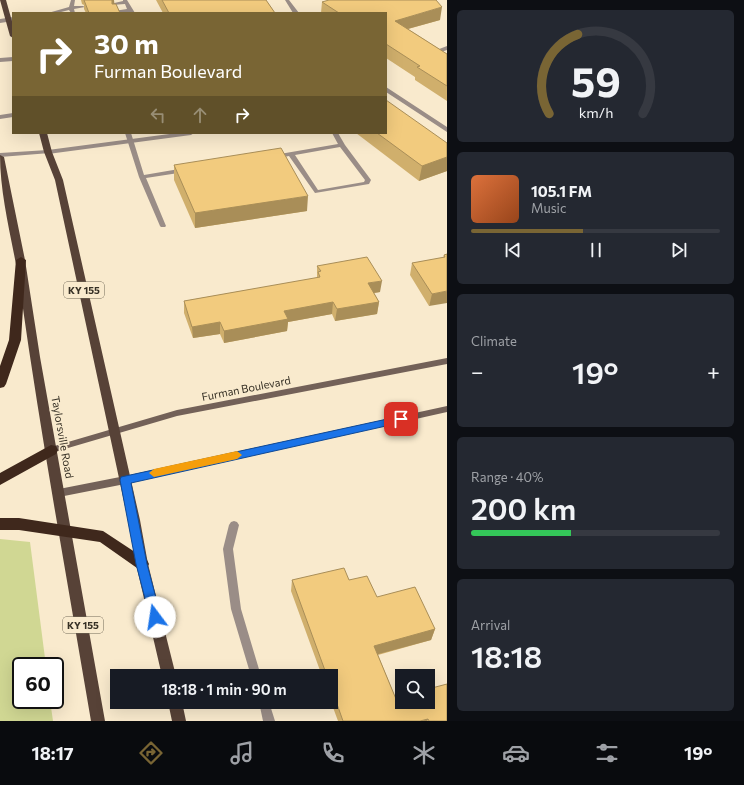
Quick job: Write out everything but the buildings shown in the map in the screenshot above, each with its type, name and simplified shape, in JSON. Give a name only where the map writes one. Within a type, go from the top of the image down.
[{"type":"highway","points":[[0,384],[15,340],[21,260]]},
{"type":"highway","points":[[0,480],[52,450]]},
{"type":"highway","points":[[0,524],[19,524],[66,530],[103,537],[142,564]]},
{"type":"main road","points":[[2,0],[11,19]]},
{"type":"main road","name":"KY 155","points":[[44,134],[48,152],[59,180],[115,430],[142,564],[167,669]]},
{"type":"main road","name":"Taylorsville Road","points":[[0,156],[21,260],[35,357],[98,721]]},
{"type":"main road","points":[[176,709],[179,721]]},
{"type":"street","points":[[72,11],[73,0]]},
{"type":"street","points":[[287,0],[295,12]]},
{"type":"street","points":[[112,4],[126,1],[131,11],[116,12]]},
{"type":"street","points":[[62,12],[72,11],[83,7]]},
{"type":"street","points":[[0,20],[11,19]]},
{"type":"street","points":[[431,53],[447,48]]},
{"type":"street","points":[[0,60],[12,59]]},
{"type":"street","points":[[387,90],[447,130]]},
{"type":"street","points":[[0,117],[12,115]]},
{"type":"street","points":[[128,134],[142,177],[162,226]]},
{"type":"street","points":[[0,156],[48,152],[184,134]]},
{"type":"street","points":[[291,154],[317,192],[367,183],[368,180],[336,134]]},
{"type":"street","points":[[267,158],[342,145]]},
{"type":"street","points":[[142,177],[189,170]]},
{"type":"street","name":"Furman Boulevard","points":[[52,450],[115,430],[177,413],[447,361]]},
{"type":"street","points":[[59,493],[125,480],[447,409]]},
{"type":"street","points":[[234,525],[228,549],[236,609],[254,669]]},
{"type":"street","points":[[266,709],[269,721]]},
{"type":"green space","points":[[0,539],[30,542],[45,657],[12,657],[12,709],[51,709],[53,721],[0,721]]},
{"type":"slow traffic","points":[[154,473],[237,455]]},
{"type":"route","points":[[155,617],[142,564],[125,480],[401,419]]}]
